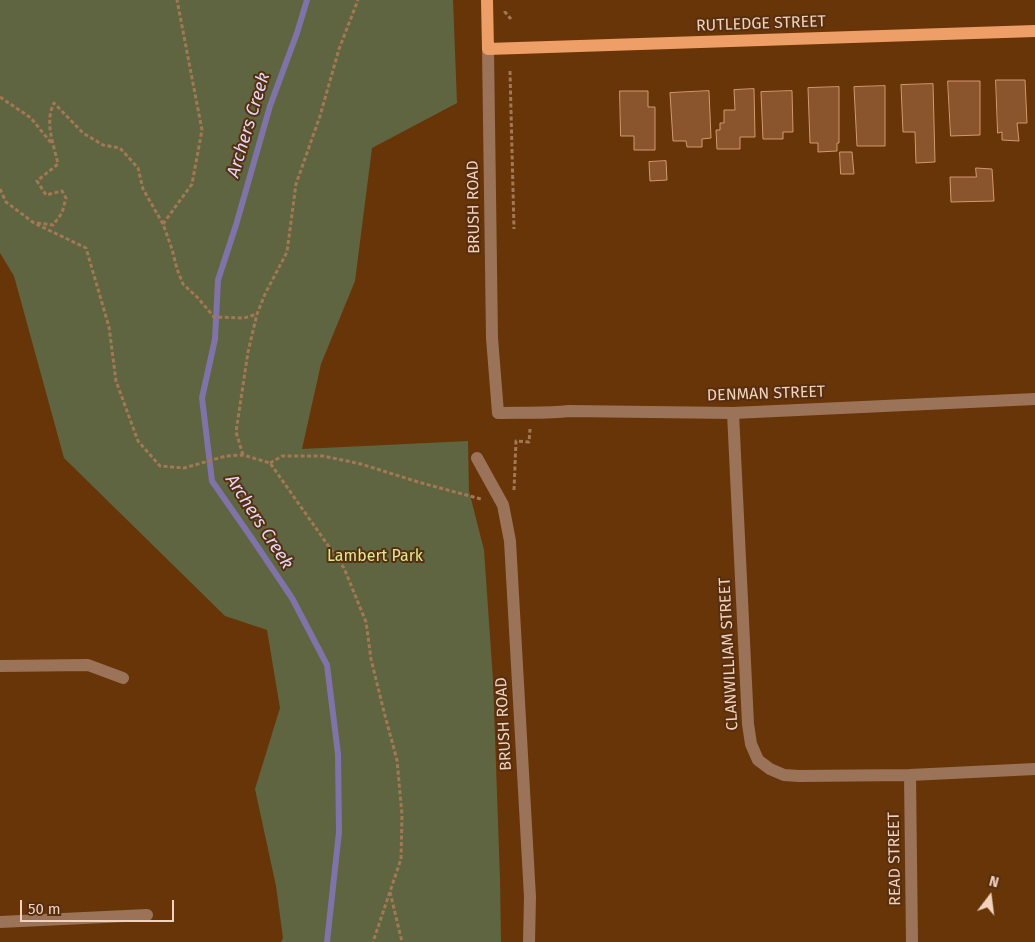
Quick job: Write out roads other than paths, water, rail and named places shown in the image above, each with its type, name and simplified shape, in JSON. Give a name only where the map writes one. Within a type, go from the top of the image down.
[{"type":"main road","name":"BRUSH ROAD","points":[[487,0],[488,49]]},
{"type":"main road","name":"RUTLEDGE STREET","points":[[488,49],[1035,31]]},
{"type":"street","name":"BRUSH ROAD","points":[[488,49],[492,338],[498,413]]},
{"type":"street","name":"DENMAN STREET","points":[[498,413],[732,413],[1035,399]]},
{"type":"street","name":"CLANWILLIAM STREET","points":[[732,413],[747,708],[751,744],[758,760],[770,770],[784,775],[799,776],[910,775],[1035,769]]},
{"type":"street","name":"BRUSH ROAD","points":[[477,458],[503,505],[510,540],[530,897],[529,942]]},
{"type":"street","points":[[0,666],[88,665],[123,678]]},
{"type":"street","name":"READ STREET","points":[[910,775],[912,942]]},
{"type":"street","points":[[0,922],[146,915]]},
{"type":"waterway","name":"Archers Creek","points":[[307,0],[270,106],[218,280],[215,339],[202,398],[212,481],[292,598],[327,665],[338,754],[339,832],[327,942]]},
{"type":"park label","name":"Lambert Park","points":[[375,557]]}]
